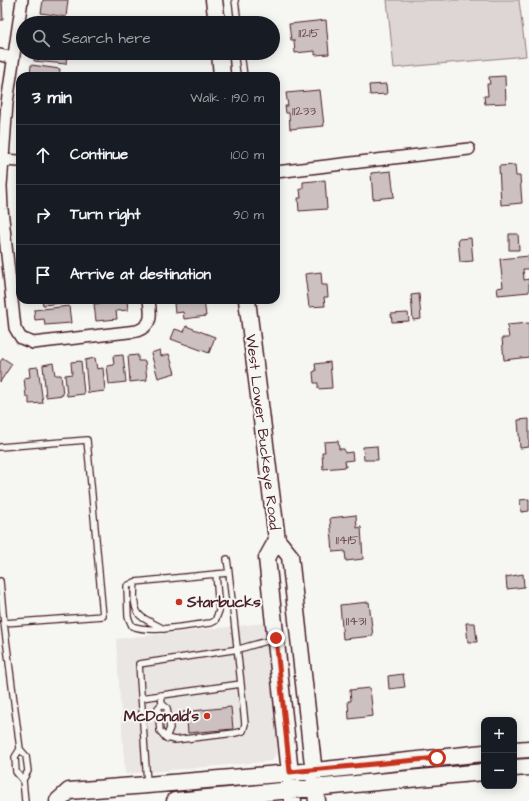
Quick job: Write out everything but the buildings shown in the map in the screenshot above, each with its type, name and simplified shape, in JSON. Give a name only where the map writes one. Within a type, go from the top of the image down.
[{"type":"main road","points":[[214,0],[216,16]]},
{"type":"main road","points":[[221,60],[222,72]]},
{"type":"main road","name":"West Lower Buckeye Road","points":[[248,304],[277,540],[267,558],[293,795]]},
{"type":"main road","points":[[277,540],[290,556],[317,794]]},
{"type":"main road","points":[[517,750],[529,749]]},
{"type":"main road","points":[[58,801],[69,791],[315,770],[481,753]]},
{"type":"main road","points":[[517,768],[529,767]]},
{"type":"main road","points":[[175,801],[317,794],[481,772]]},
{"type":"street","points":[[20,16],[22,0]]},
{"type":"street","points":[[16,39],[1,160],[2,209],[15,328],[26,341],[39,342],[131,332],[143,329],[147,326],[151,315],[150,304]]},
{"type":"street","points":[[0,56],[13,58]]},
{"type":"street","points":[[280,172],[469,149]]},
{"type":"street","points":[[1,160],[16,162]]},
{"type":"lane","points":[[235,0],[237,16]]},
{"type":"lane","points":[[243,60],[244,72]]},
{"type":"lane","points":[[0,447],[87,440],[103,616],[4,623]]},
{"type":"lane","points":[[162,704],[158,708],[160,731],[166,738],[175,740],[235,733],[243,730],[245,724],[228,559]]},
{"type":"lane","points":[[216,574],[219,611],[215,621],[211,623],[164,628],[138,628],[132,626],[128,617],[127,586],[134,582],[216,574],[229,573]]},
{"type":"lane","points":[[0,581],[20,749],[26,756],[28,771],[23,780],[25,801]]},
{"type":"lane","points":[[134,582],[134,600],[138,613],[142,618],[164,628]]},
{"type":"lane","points":[[148,785],[139,664],[237,649],[276,638]]},
{"type":"lane","points":[[141,698],[241,684]]},
{"type":"lane","points":[[161,695],[162,704],[167,708],[170,728],[166,738]]},
{"type":"lane","points":[[20,749],[15,757],[16,772],[23,780]]},
{"type":"shaded area","points":[[387,0],[519,0],[526,56],[394,68]]},
{"type":"shaded area","points":[[266,623],[278,748],[272,761],[125,774],[116,639]]},
{"type":"place","name":"Starbucks","points":[[179,602]]},
{"type":"place","name":"McDonald's","points":[[207,716]]},
{"type":"route","points":[[276,638],[290,772],[437,758]]}]
